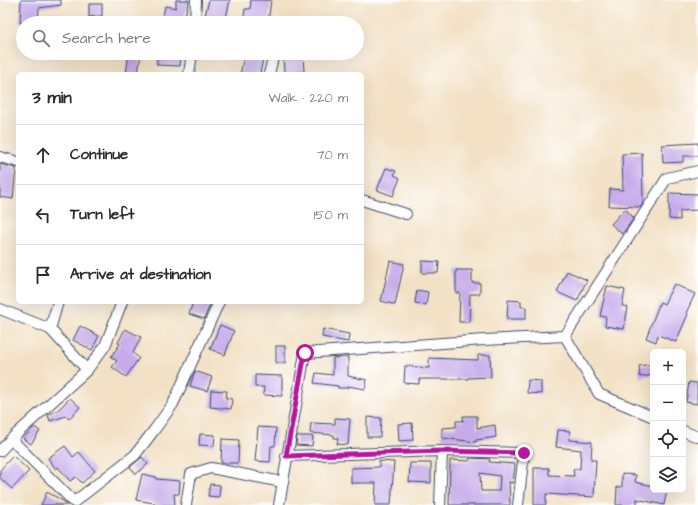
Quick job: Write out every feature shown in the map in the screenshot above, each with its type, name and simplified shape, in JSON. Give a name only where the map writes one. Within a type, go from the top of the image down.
[{"type":"street","points":[[195,16],[196,0]]},
{"type":"street","points":[[189,72],[191,60]]},
{"type":"street","points":[[270,72],[272,60]]},
{"type":"street","points":[[0,157],[16,161]]},
{"type":"street","points":[[565,336],[667,178],[698,171]]},
{"type":"street","points":[[364,201],[406,214]]},
{"type":"street","points":[[50,329],[57,304]]},
{"type":"street","points":[[0,451],[11,439],[87,370],[105,346],[121,304]]},
{"type":"street","points":[[11,439],[74,504],[135,455],[155,429],[173,404],[218,304]]},
{"type":"street","points":[[0,309],[50,329],[87,370]]},
{"type":"street","points":[[565,336],[599,394],[650,416]]},
{"type":"street","points":[[279,505],[286,456],[305,353],[484,340],[565,336]]},
{"type":"street","points":[[686,431],[698,437]]},
{"type":"street","points":[[286,456],[442,451],[524,453],[518,505]]},
{"type":"street","points":[[440,505],[442,451]]},
{"type":"street","points":[[186,505],[191,474],[211,468],[282,482]]},
{"type":"building","points":[[21,0],[61,0],[61,5],[39,8],[38,16],[20,16]]},
{"type":"building","points":[[176,0],[189,0],[185,16],[163,16],[165,6],[176,8]]},
{"type":"building","points":[[209,0],[230,0],[227,16],[205,16]]},
{"type":"building","points":[[251,0],[271,0],[269,16],[244,16],[245,9],[250,9]]},
{"type":"building","points":[[89,4],[102,4],[102,16],[89,16]]},
{"type":"building","points":[[128,60],[140,60],[138,72],[126,72]]},
{"type":"building","points":[[157,60],[180,60],[180,66],[157,65]]},
{"type":"building","points":[[243,60],[263,60],[260,72],[240,72]]},
{"type":"building","points":[[283,60],[303,60],[304,72],[284,72]]},
{"type":"building","points":[[698,143],[698,156],[683,156],[683,162],[663,163],[662,145]]},
{"type":"building","points":[[642,153],[643,203],[641,207],[609,206],[610,189],[623,190],[622,154]]},
{"type":"building","points":[[0,164],[16,168],[13,199],[0,197]]},
{"type":"building","points":[[386,168],[396,171],[394,175],[400,178],[393,196],[377,190]]},
{"type":"building","points":[[669,193],[698,194],[698,210],[680,211],[680,220],[669,219]]},
{"type":"building","points":[[625,209],[634,218],[622,234],[611,224]]},
{"type":"building","points":[[390,261],[404,264],[395,305],[381,301]]},
{"type":"building","points":[[422,261],[439,262],[438,273],[422,273]]},
{"type":"building","points":[[456,270],[472,270],[472,283],[480,283],[480,294],[470,294],[469,322],[459,322],[460,293],[456,293]]},
{"type":"building","points":[[567,271],[587,280],[577,301],[557,292]]},
{"type":"building","points":[[674,284],[695,294],[686,313],[688,314],[676,342],[658,335],[656,342],[646,338],[660,302],[664,304]]},
{"type":"building","points":[[607,286],[625,290],[622,306],[628,307],[624,329],[605,326],[606,317],[600,316]]},
{"type":"building","points":[[417,290],[428,292],[426,305],[415,303]]},
{"type":"building","points":[[508,300],[521,301],[521,307],[526,307],[526,319],[507,319]]},
{"type":"building","points":[[192,304],[210,304],[204,319],[189,314]]},
{"type":"building","points":[[220,325],[234,331],[225,355],[210,349]]},
{"type":"building","points":[[80,326],[99,336],[92,350],[73,340]]},
{"type":"building","points":[[125,329],[141,337],[133,353],[139,358],[126,377],[112,367],[117,361],[111,357],[120,344],[118,343]]},
{"type":"building","points":[[323,329],[349,334],[348,342],[322,337]]},
{"type":"building","points":[[276,346],[285,346],[285,363],[276,363]]},
{"type":"building","points":[[478,355],[490,355],[491,377],[468,379],[419,379],[419,384],[404,383],[405,366],[429,368],[429,358],[478,360]]},
{"type":"building","points":[[348,357],[348,376],[367,380],[365,389],[348,386],[348,388],[338,388],[338,386],[314,383],[316,373],[333,375],[333,358]]},
{"type":"building","points":[[650,364],[650,375],[640,377],[639,366]]},
{"type":"building","points":[[195,371],[212,377],[207,391],[190,386]]},
{"type":"building","points":[[255,375],[282,376],[282,396],[263,395],[264,387],[255,387]]},
{"type":"building","points":[[528,380],[541,381],[541,394],[527,393]]},
{"type":"building","points":[[689,382],[697,383],[697,404],[686,402]]},
{"type":"building","points":[[211,390],[227,391],[226,398],[232,399],[231,409],[210,407]]},
{"type":"building","points":[[70,398],[80,407],[69,419],[66,416],[50,421],[48,415],[58,410]]},
{"type":"building","points":[[463,416],[477,416],[477,428],[495,425],[496,437],[476,440],[476,442],[442,438],[442,428],[456,427],[456,421],[463,421]]},
{"type":"building","points":[[367,417],[381,418],[380,437],[367,437]]},
{"type":"building","points":[[335,418],[350,419],[348,445],[337,444],[338,438],[334,438],[334,435],[310,433],[311,423],[335,424]]},
{"type":"building","points":[[412,423],[413,440],[399,441],[398,424]]},
{"type":"building","points":[[34,427],[40,431],[31,444],[23,439]]},
{"type":"building","points":[[258,427],[276,428],[275,446],[271,446],[270,462],[255,461]]},
{"type":"building","points":[[558,430],[570,431],[569,440],[592,442],[591,460],[596,460],[594,497],[546,494],[546,505],[534,505],[534,468],[549,468],[549,475],[574,476],[573,469],[580,469],[581,450],[556,447]]},
{"type":"building","points":[[200,434],[215,435],[214,446],[199,445]]},
{"type":"building","points":[[297,436],[313,436],[312,446],[296,445]]},
{"type":"building","points":[[222,439],[239,440],[238,463],[221,463]]},
{"type":"building","points":[[65,446],[73,457],[79,452],[95,471],[82,483],[76,477],[70,481],[58,467],[56,469],[48,458]]},
{"type":"building","points":[[13,456],[29,471],[12,489],[0,478],[0,470]]},
{"type":"building","points":[[142,457],[148,464],[136,474],[130,467]]},
{"type":"building","points":[[470,458],[490,459],[489,462],[515,464],[513,483],[509,482],[510,505],[449,505],[450,460],[469,461]],"holes":[[[480,473],[500,476],[499,491],[481,491]]]},
{"type":"building","points":[[379,461],[394,462],[391,505],[375,505],[376,483],[351,483],[351,468],[379,467]]},
{"type":"building","points":[[410,463],[431,463],[431,483],[409,482]]},
{"type":"building","points":[[142,474],[156,477],[156,479],[180,481],[179,494],[174,494],[175,505],[154,505],[154,503],[136,500]]},
{"type":"building","points":[[622,474],[636,475],[635,482],[650,485],[650,493],[666,493],[664,505],[637,499],[637,505],[616,505],[617,487],[622,487]]},
{"type":"building","points":[[210,484],[220,485],[219,497],[208,496]]},
{"type":"building","points":[[47,492],[63,501],[68,505],[41,505]]},
{"type":"route","points":[[305,353],[286,456],[442,451],[524,453]]}]
